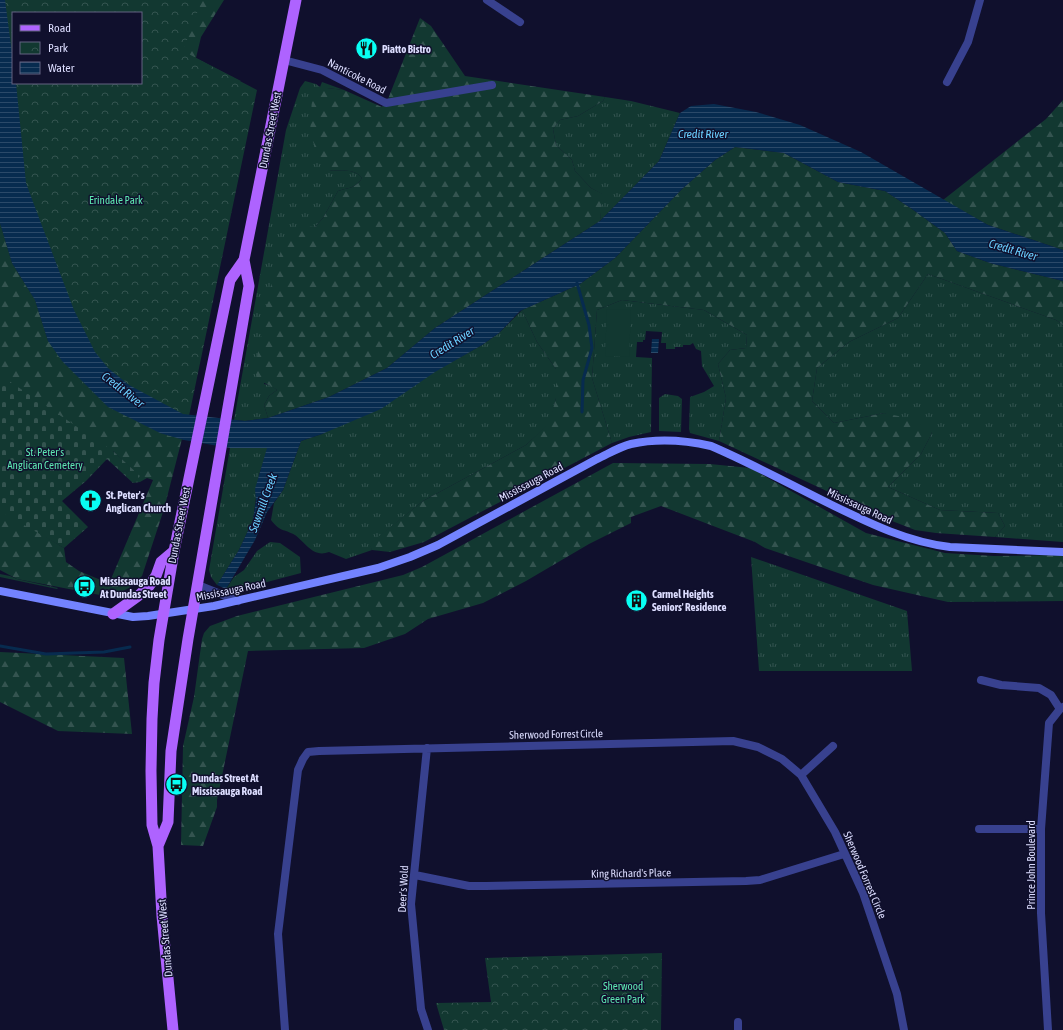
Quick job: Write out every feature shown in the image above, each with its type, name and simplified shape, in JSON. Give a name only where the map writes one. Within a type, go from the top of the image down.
[{"type":"main road","name":"Dundas Street West","points":[[158,846],[168,822],[171,751],[249,286],[244,260],[296,0]]},
{"type":"main road","name":"Dundas Street West","points":[[173,1030],[162,916],[158,846],[152,825],[151,764],[154,683],[163,614],[174,551],[230,280],[244,260]]},
{"type":"main road","name":"Mississauga Road","points":[[0,591],[133,617],[194,610],[238,601],[378,568],[410,557],[438,545],[603,456],[630,444],[668,440],[684,440],[711,446],[862,520],[901,536],[933,545],[950,547],[1063,552]]},
{"type":"main road","points":[[113,614],[149,586],[156,576],[161,562],[174,551]]},
{"type":"street","points":[[487,0],[520,22]]},
{"type":"street","points":[[947,82],[968,42],[980,0]]},
{"type":"street","name":"Nanticoke Road","points":[[284,60],[322,70],[386,103],[492,85]]},
{"type":"street","points":[[198,585],[238,601]]},
{"type":"street","points":[[982,680],[1001,685],[1038,688],[1051,695],[1061,708]]},
{"type":"street","name":"Prince John Boulevard","points":[[1048,1030],[1041,913],[1041,829],[1049,723],[1061,708]]},
{"type":"street","name":"Sherwood Forrest Circle","points":[[285,1030],[278,934],[298,770],[308,752],[319,750],[733,740],[758,746],[782,759],[801,775],[835,832],[863,893],[886,958],[897,994],[904,1030]]},
{"type":"street","points":[[801,775],[833,746]]},
{"type":"street","name":"Deer's Wold","points":[[428,748],[412,904],[415,951],[422,1009],[428,1030]]},
{"type":"street","points":[[979,829],[1041,829]]},
{"type":"street","name":"King Richard's Place","points":[[415,875],[469,886],[746,882],[760,880],[844,854]]},
{"type":"green space","name":"Erindale Park","points":[[0,0],[202,0],[183,51],[257,90],[184,440],[160,433],[108,407],[81,382],[62,361],[48,341],[35,300],[12,263],[0,223]]},
{"type":"green space","points":[[168,0],[224,0],[201,37],[196,58],[241,81],[187,96]]},
{"type":"green space","points":[[420,18],[431,26],[465,76],[605,97],[603,101],[578,116],[560,120],[553,129],[556,145],[572,160],[575,171],[591,188],[603,194],[600,221],[435,328],[387,368],[329,397],[268,418],[264,405],[269,396],[277,390],[257,379],[255,369],[269,294],[281,252],[287,237],[294,229],[302,227],[315,227],[323,218],[338,191],[355,186],[362,178],[351,171],[329,170],[320,162],[310,133],[312,98],[327,88],[344,90],[382,107],[388,99]]},
{"type":"green space","points":[[305,81],[316,84],[320,87],[322,82],[344,90],[327,88],[329,170],[351,171],[362,178],[355,186],[338,191],[323,218],[315,227],[298,228],[264,384],[272,386],[277,390],[269,396],[264,405],[268,418],[245,421],[234,420],[286,130],[300,88]]},
{"type":"green space","points":[[605,97],[631,101],[680,113],[659,161],[600,221],[602,194],[591,188],[575,171],[572,160],[556,145],[553,129],[560,120],[578,116],[603,101]]},
{"type":"green space","points":[[1063,100],[1063,250],[988,225],[943,200],[1046,119]]},
{"type":"green space","points":[[735,147],[784,153],[838,182],[885,191],[945,233],[957,251],[990,263],[1063,281],[1063,325],[1056,320],[928,274],[898,318],[849,342],[817,368],[812,401],[834,423],[884,413],[917,420],[932,433],[921,454],[888,487],[940,510],[998,513],[1005,526],[995,537],[915,530],[887,519],[719,441],[726,398],[718,364],[730,350],[746,348],[747,335],[704,310],[622,300],[597,310],[592,378],[612,443],[424,542],[390,552],[372,550],[369,544],[423,501],[526,445],[549,423],[556,398],[556,369],[537,342],[522,310],[580,284],[615,258],[682,189],[715,160]]},
{"type":"green space","points":[[0,223],[12,263],[35,300],[48,341],[160,433],[182,439],[164,509],[142,576],[129,588],[113,596],[100,595],[17,579],[0,570]],"holes":[[[113,451],[139,476],[133,483],[140,482],[147,478],[153,480],[108,583],[79,571],[66,562],[64,548],[46,537],[59,462]]]},
{"type":"green space","points":[[928,274],[1056,320],[1063,325],[1063,542],[995,537],[1005,526],[998,513],[940,510],[888,487],[921,454],[932,433],[884,413],[834,423],[812,401],[817,368],[849,342],[898,318]]},
{"type":"green space","points":[[622,300],[704,310],[747,335],[746,348],[730,350],[718,364],[726,398],[719,441],[690,433],[689,429],[690,397],[704,392],[714,386],[702,366],[701,351],[696,349],[693,343],[690,345],[683,345],[683,347],[675,347],[675,349],[666,349],[666,343],[661,343],[662,332],[646,331],[645,340],[643,340],[643,342],[637,342],[636,357],[652,358],[651,432],[612,443],[592,378],[597,310]]},
{"type":"green space","points":[[607,309],[631,310],[629,357],[605,356]]},
{"type":"green space","points":[[522,310],[537,342],[556,369],[556,398],[550,423],[526,445],[423,501],[370,544],[372,550],[346,559],[329,552],[318,553],[310,549],[295,535],[280,529],[274,524],[271,520],[274,503],[283,490],[301,441],[322,434],[482,345],[499,333]]},
{"type":"green space","name":"St. Peter's Anglican Cemetery","points":[[0,375],[113,451],[140,476],[133,483],[107,459],[86,481],[62,501],[88,527],[64,548],[0,511]]},
{"type":"green space","points":[[665,394],[678,396],[682,399],[681,432],[659,431],[659,398]]},
{"type":"green space","points":[[230,448],[268,448],[259,475],[253,520],[239,550],[217,585],[211,577],[209,570]]},
{"type":"green space","points":[[613,463],[710,464],[750,468],[866,533],[945,553],[994,556],[1063,555],[1063,601],[948,602],[873,585],[765,548],[755,542],[661,506],[631,517],[631,523],[589,544],[526,581],[483,603],[428,619],[405,634],[364,648],[248,651],[217,800],[217,807],[203,846],[181,845],[183,746],[194,697],[202,639],[204,633],[210,626],[237,616],[403,575],[422,567]]},
{"type":"green space","points":[[270,542],[280,543],[300,557],[301,573],[237,590],[226,589],[234,577],[244,570],[257,551]]},
{"type":"green space","points":[[751,557],[907,611],[912,671],[759,671]]},
{"type":"green space","points":[[0,574],[17,579],[58,588],[0,577]]},
{"type":"green space","points":[[0,652],[124,658],[132,734],[58,731],[0,702]]},
{"type":"green space","name":"Sherwood Green Park","points":[[662,953],[661,1030],[444,1030],[436,1003],[491,1002],[485,958]]},
{"type":"water","name":"Credit River","points":[[0,0],[5,0],[12,53],[12,84],[16,84],[26,183],[74,310],[95,352],[108,368],[129,385],[183,414],[245,421],[268,418],[329,397],[387,368],[435,328],[600,221],[659,161],[680,113],[691,106],[714,104],[756,112],[800,125],[861,152],[988,225],[1063,250],[1063,281],[990,263],[957,251],[945,233],[885,191],[838,182],[784,153],[735,147],[715,160],[682,189],[615,258],[580,284],[520,311],[499,333],[482,345],[435,372],[381,409],[322,434],[301,441],[283,490],[267,512],[255,540],[226,589],[217,585],[239,550],[253,520],[256,501],[255,489],[267,448],[230,448],[184,440],[160,433],[108,407],[62,361],[48,341],[35,300],[12,263],[0,223]]},
{"type":"water","points":[[652,339],[659,339],[658,353],[651,353]]},
{"type":"waterway","points":[[577,283],[589,325],[592,348],[583,380],[582,412]]},
{"type":"waterway","name":"Sawmill Creek","points":[[0,646],[46,654],[104,652],[130,647]]},
{"type":"place","name":"Piatto Bistro","points":[[366,49]]},
{"type":"place","name":"St. Peter's Anglican Church","points":[[91,501]]},
{"type":"place","name":"Mississauga Road At Dundas Street","points":[[84,587]]},
{"type":"place","name":"Carmel Heights Seniors' Residence","points":[[637,600]]},
{"type":"place","name":"Dundas Street At Mississauga Road","points":[[177,784]]}]
